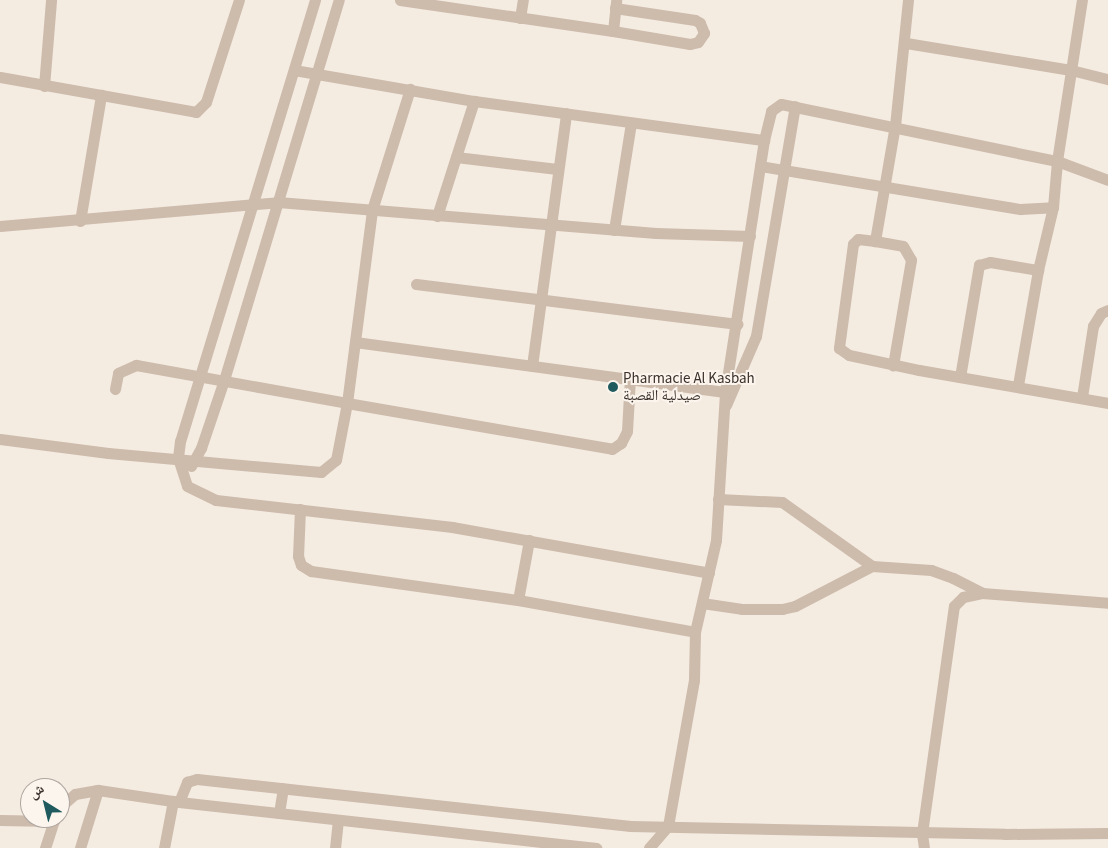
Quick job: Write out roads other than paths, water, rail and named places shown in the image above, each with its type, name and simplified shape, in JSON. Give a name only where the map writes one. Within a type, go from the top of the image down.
[{"type":"street","points":[[44,86],[51,0]]},
{"type":"street","points":[[0,77],[191,113],[200,110],[206,102],[240,0]]},
{"type":"street","points":[[315,0],[255,203],[180,441],[178,458],[187,486],[203,496],[529,540],[709,573]]},
{"type":"street","points":[[183,475],[195,461],[224,380],[339,0]]},
{"type":"street","points":[[400,0],[690,44],[698,42],[704,33],[700,23],[695,20],[616,4],[613,31]]},
{"type":"street","points":[[520,18],[523,0]]},
{"type":"street","points":[[875,241],[895,125],[906,44],[908,0]]},
{"type":"street","points":[[1018,385],[1038,270],[1053,207],[1057,161],[1082,0]]},
{"type":"street","points":[[906,44],[1071,70],[1108,79]]},
{"type":"street","points":[[294,70],[474,101],[764,140]]},
{"type":"street","points":[[0,439],[313,472],[328,469],[338,454],[347,403],[372,210],[410,89]]},
{"type":"street","points":[[80,221],[101,95]]},
{"type":"street","points":[[437,216],[474,101]]},
{"type":"street","points":[[649,848],[668,826],[694,680],[695,632],[709,573],[718,499],[725,392],[738,324],[764,140],[774,107],[780,104],[796,106],[895,125],[1057,161],[1108,180]]},
{"type":"street","points":[[724,409],[741,377],[756,336],[796,106]]},
{"type":"street","points":[[532,366],[552,224],[557,169],[566,114]]},
{"type":"street","points":[[614,230],[631,122]]},
{"type":"street","points":[[456,157],[557,169]]},
{"type":"street","points":[[760,166],[785,168],[1020,209],[1053,207]]},
{"type":"street","points":[[0,226],[80,221],[278,202],[614,230],[750,236]]},
{"type":"street","points":[[893,365],[911,260],[903,246],[861,239],[853,244],[838,344],[844,353],[893,365],[1018,385],[1108,403]]},
{"type":"street","points":[[960,377],[979,264],[990,262],[1038,270]]},
{"type":"street","points":[[416,284],[738,324]]},
{"type":"street","points":[[1082,397],[1093,326],[1101,313],[1108,310]]},
{"type":"street","points":[[356,342],[725,392]]},
{"type":"street","points":[[115,389],[118,373],[130,366],[202,375],[347,403],[612,449],[622,443],[627,431],[630,378]]},
{"type":"street","points":[[718,499],[756,498],[782,502],[872,566]]},
{"type":"street","points":[[300,509],[298,556],[305,569],[518,600],[695,632]]},
{"type":"street","points":[[518,600],[529,540]]},
{"type":"street","points":[[702,603],[742,609],[782,609],[795,606],[872,566],[931,570],[953,578],[982,594]]},
{"type":"street","points":[[924,848],[922,833],[951,613],[963,597],[982,594],[1106,602]]},
{"type":"street","points":[[164,848],[176,802],[186,784],[192,779],[630,826],[922,833],[1108,832]]},
{"type":"street","points":[[279,813],[283,788]]},
{"type":"street","points":[[80,848],[98,790]]},
{"type":"street","points":[[70,798],[75,794],[98,790],[176,802],[596,848]]},
{"type":"street","points":[[0,820],[20,820]]},
{"type":"street","points":[[334,848],[338,820]]},
{"type":"street","points":[[45,848],[51,828]]},
{"type":"place","name":"Pharmacie Al Kasbah صيدلية القصبة","points":[[613,387]]}]
